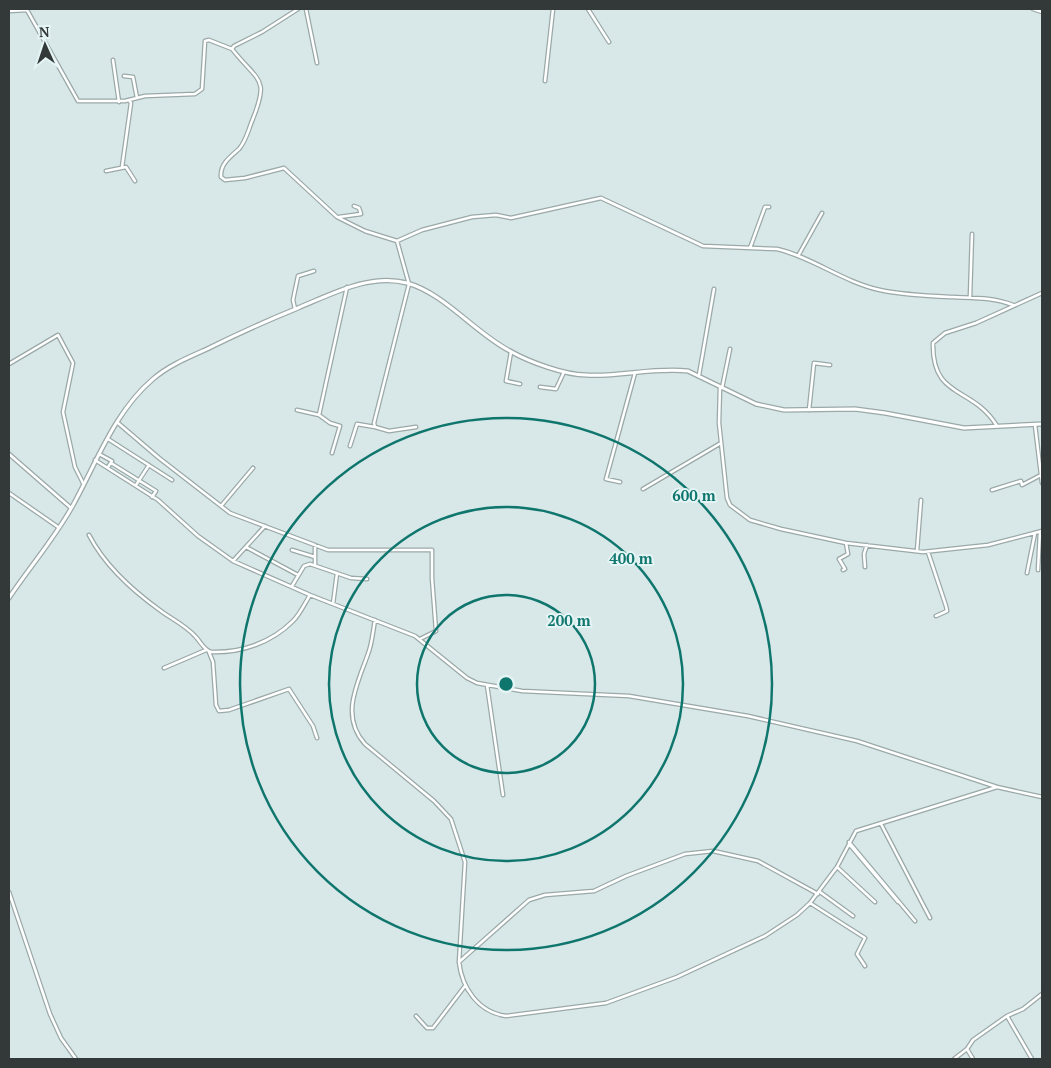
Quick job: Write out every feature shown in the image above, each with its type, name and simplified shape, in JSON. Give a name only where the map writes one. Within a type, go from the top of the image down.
[{"type":"street","points":[[9,11],[31,9]]},
{"type":"street","points":[[232,49],[236,43],[262,32],[298,9]]},
{"type":"street","points":[[306,9],[317,63]]},
{"type":"street","points":[[544,80],[553,9]]},
{"type":"street","points":[[588,9],[609,42]]},
{"type":"street","points":[[1033,9],[1042,12]]},
{"type":"street","points":[[27,10],[78,101],[119,102],[137,98],[198,92],[202,89],[205,41],[209,40],[232,49],[256,76],[262,86],[262,96],[244,143],[225,162],[221,171],[221,177],[225,180],[245,178],[284,168],[338,217],[365,231],[397,241],[422,230],[472,217],[496,215],[512,218],[602,198],[703,246],[777,249],[876,289],[936,297],[992,299],[1012,305]]},
{"type":"street","points":[[113,60],[119,102]]},
{"type":"street","points":[[124,76],[133,77],[137,98]]},
{"type":"street","points":[[122,167],[131,103],[128,100]]},
{"type":"street","points":[[106,171],[126,167],[135,181]]},
{"type":"street","points":[[338,217],[361,214],[359,208],[354,206]]},
{"type":"street","points":[[750,248],[765,207],[769,207]]},
{"type":"street","points":[[798,256],[822,213]]},
{"type":"street","points":[[970,297],[972,234]]},
{"type":"street","points":[[375,427],[409,284],[397,241]]},
{"type":"street","points":[[295,309],[293,300],[298,276],[314,271]]},
{"type":"street","points":[[9,598],[71,508],[95,460],[140,391],[168,368],[264,321],[348,287],[373,281],[409,284],[438,300],[511,352],[564,372],[584,376],[676,370],[699,375],[721,388],[756,404],[784,410],[855,409],[885,412],[964,428],[1042,424]]},
{"type":"street","points":[[320,415],[348,287]]},
{"type":"street","points":[[699,375],[714,289]]},
{"type":"street","points":[[998,427],[983,407],[944,382],[938,374],[934,363],[933,343],[945,333],[976,323],[1042,293]]},
{"type":"street","points":[[9,364],[58,334],[73,363],[63,412],[75,466],[83,483]]},
{"type":"street","points":[[730,349],[721,388],[721,443],[725,488],[730,505],[756,522],[846,542],[928,552],[988,545],[1041,531],[1038,570]]},
{"type":"street","points":[[511,352],[506,381],[520,384]]},
{"type":"street","points":[[809,410],[814,363],[830,365]]},
{"type":"street","points":[[540,387],[556,389],[564,372]]},
{"type":"street","points":[[620,482],[606,479],[635,373]]},
{"type":"street","points":[[297,410],[320,415],[330,423],[340,426],[332,453]]},
{"type":"street","points":[[118,423],[230,513],[315,545],[340,551],[432,550],[436,631],[420,639]]},
{"type":"street","points":[[350,446],[358,424],[390,431],[416,427]]},
{"type":"street","points":[[1035,425],[1042,484]]},
{"type":"street","points":[[108,439],[172,480]]},
{"type":"street","points":[[643,489],[721,443]]},
{"type":"street","points":[[9,454],[71,508]]},
{"type":"street","points":[[99,454],[156,491],[152,497]]},
{"type":"street","points":[[95,460],[136,485],[233,561],[310,595],[420,639],[467,678],[487,685],[522,691],[629,696],[748,716],[893,751],[997,787],[1042,797]]},
{"type":"street","points":[[108,467],[111,462]]},
{"type":"street","points":[[136,485],[149,465]]},
{"type":"street","points":[[221,506],[253,468]]},
{"type":"street","points":[[992,490],[1021,481],[1022,486],[1041,475]]},
{"type":"street","points":[[9,493],[58,527]]},
{"type":"street","points":[[918,551],[920,500]]},
{"type":"street","points":[[233,561],[265,526]]},
{"type":"street","points":[[1028,574],[1034,533]]},
{"type":"street","points":[[89,535],[98,552],[113,569],[146,600],[196,636],[213,662],[216,705],[219,711],[229,710],[289,689],[313,726],[317,738]]},
{"type":"street","points":[[843,570],[845,569],[839,559],[848,554],[846,542]]},
{"type":"street","points":[[315,545],[315,565]]},
{"type":"street","points":[[865,567],[864,554],[867,545]]},
{"type":"street","points":[[246,547],[298,576]]},
{"type":"street","points":[[292,550],[315,558]]},
{"type":"street","points":[[928,552],[947,611],[936,616]]},
{"type":"street","points":[[292,586],[307,564],[351,578],[367,578]]},
{"type":"street","points":[[333,604],[337,573]]},
{"type":"street","points":[[164,668],[207,651],[231,652],[244,650],[258,644],[293,621],[310,595]]},
{"type":"street","points":[[375,620],[368,654],[359,676],[354,698],[352,722],[356,734],[365,744],[434,801],[451,819],[465,862],[459,962],[465,986],[480,1005],[488,1011],[500,1015],[606,1003],[677,977],[765,936],[797,915],[818,893],[837,867],[856,831],[997,787]]},
{"type":"street","points":[[487,685],[503,795]]},
{"type":"street","points":[[881,824],[930,918]]},
{"type":"street","points":[[849,843],[898,902]]},
{"type":"street","points":[[849,843],[915,921]]},
{"type":"street","points":[[459,962],[529,900],[545,895],[594,891],[626,876],[684,854],[713,851],[758,862],[818,893],[853,916]]},
{"type":"street","points":[[837,867],[875,902]]},
{"type":"street","points":[[9,892],[50,1014],[61,1038],[76,1059]]},
{"type":"street","points":[[810,902],[865,938],[857,954],[865,966]]},
{"type":"street","points":[[416,1016],[427,1028],[433,1028],[465,986]]},
{"type":"street","points":[[954,1059],[967,1050],[973,1040],[1007,1016],[1023,1009],[1042,994]]},
{"type":"street","points":[[1007,1016],[1032,1059]]},
{"type":"street","points":[[967,1050],[973,1059]]}]
